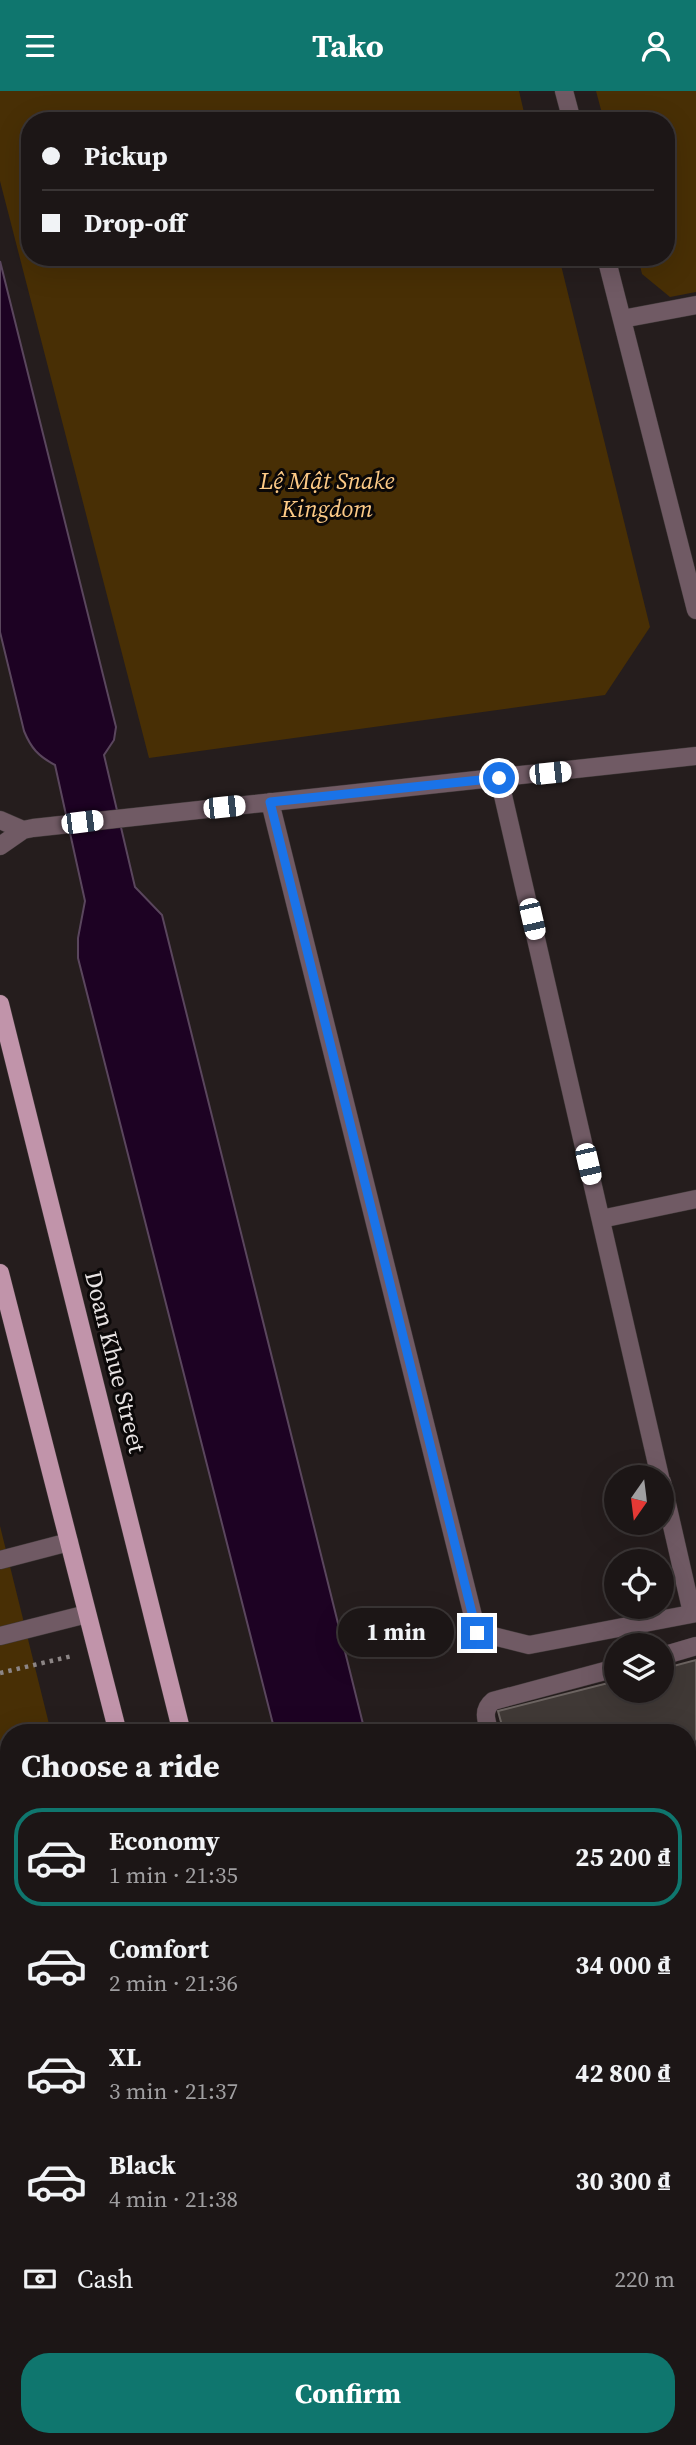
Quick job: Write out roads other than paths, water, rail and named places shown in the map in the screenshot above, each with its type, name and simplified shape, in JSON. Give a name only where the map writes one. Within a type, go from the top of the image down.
[{"type":"main road","name":"Doan Khue Street","points":[[0,1004],[180,1724]]},
{"type":"main road","points":[[0,1273],[116,1724]]},
{"type":"street","points":[[564,91],[570,112]]},
{"type":"street","points":[[608,266],[696,610]]},
{"type":"street","points":[[622,319],[696,305]]},
{"type":"street","points":[[0,820],[28,829],[696,756]]},
{"type":"street","points":[[499,778],[657,1465]]},
{"type":"street","points":[[270,802],[477,1633],[529,1645],[694,1613],[674,1531]]},
{"type":"street","points":[[0,846],[28,829]]},
{"type":"street","points":[[601,1219],[696,1199]]},
{"type":"street","points":[[0,1560],[69,1542]]},
{"type":"street","points":[[0,1636],[88,1614]]},
{"type":"street","points":[[674,1652],[696,1646]]},
{"type":"street","points":[[487,1724],[485,1712],[493,1701],[604,1671]]},
{"type":"park label","name":"Lệ Mật Snake Kingdom","points":[[327,495]]}]
